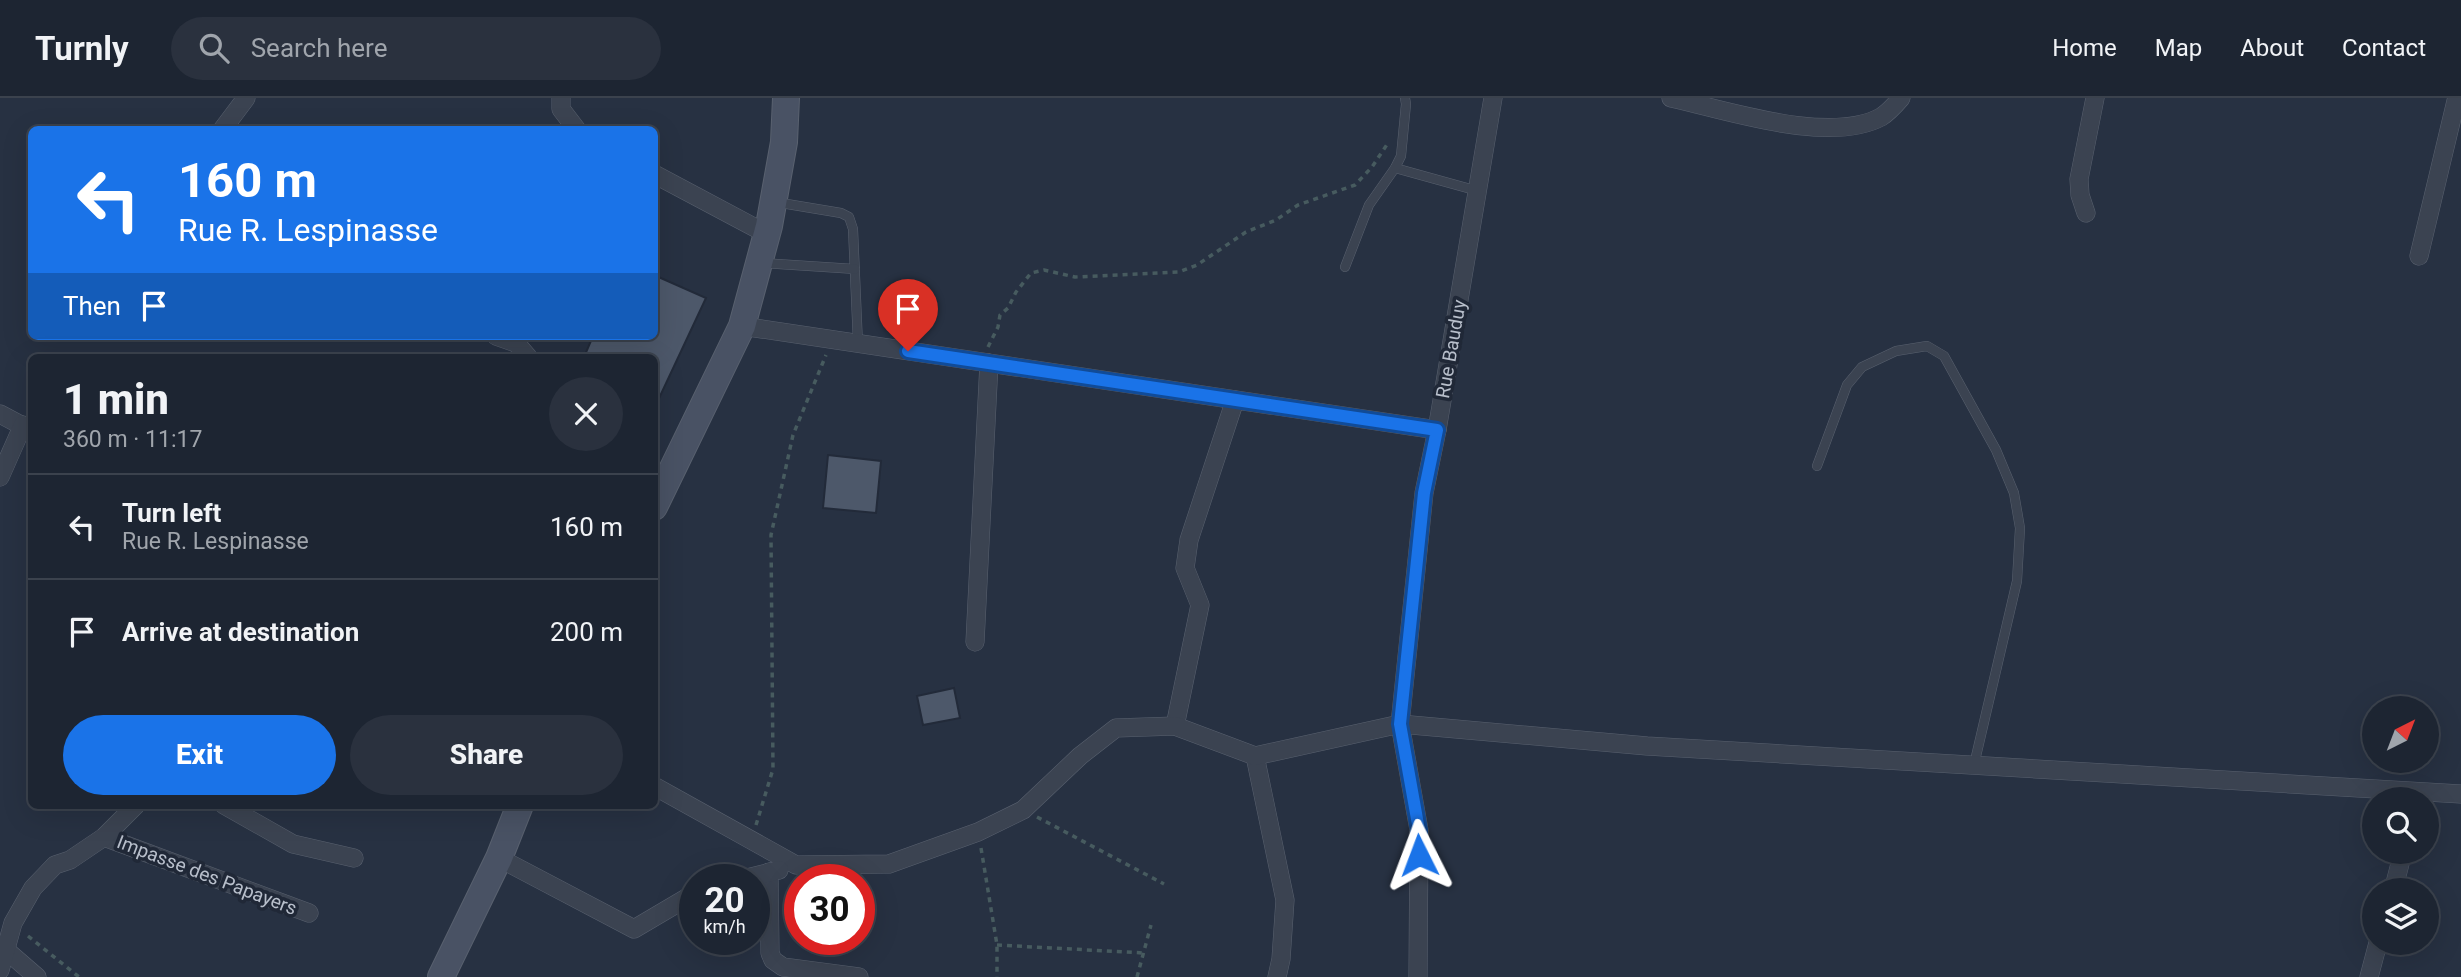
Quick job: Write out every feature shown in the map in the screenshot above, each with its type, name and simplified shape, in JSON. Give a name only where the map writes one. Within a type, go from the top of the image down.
[{"type":"main road","points":[[658,499],[741,326],[767,234],[783,142],[786,98]]},
{"type":"main road","points":[[441,977],[499,858],[518,809]]},
{"type":"street","points":[[225,126],[246,98]]},
{"type":"street","points":[[561,98],[561,109],[574,126]]},
{"type":"street","name":"Rue Bauduy","points":[[1418,977],[1419,830],[1400,724],[1424,493],[1493,98]]},
{"type":"street","points":[[1671,98],[1738,115],[1828,128],[1871,121],[1881,116],[1901,98]]},
{"type":"street","points":[[2086,213],[2080,195],[2079,179],[2095,98]]},
{"type":"street","points":[[2419,256],[2453,100]]},
{"type":"street","points":[[658,176],[767,234]]},
{"type":"street","points":[[741,326],[1437,430]]},
{"type":"street","points":[[507,340],[516,343],[525,354]]},
{"type":"street","points":[[975,642],[986,363]]},
{"type":"street","points":[[1175,726],[1199,605],[1185,568],[1188,540],[1235,400]]},
{"type":"street","points":[[0,414],[27,428],[0,477]]},
{"type":"street","points":[[875,864],[889,864],[978,832],[1023,810],[1080,756],[1116,728],[1175,726],[1255,756],[1400,724],[1647,746],[2362,792]]},
{"type":"street","points":[[1255,756],[1285,900],[1281,959],[1277,977]]},
{"type":"street","points":[[658,788],[794,864]]},
{"type":"street","points":[[2439,795],[2461,794]]},
{"type":"street","points":[[0,970],[7,951],[6,923],[33,888],[55,865],[70,860],[104,837],[132,809]]},
{"type":"street","points":[[231,809],[293,844],[354,858]]},
{"type":"street","name":"Impasse des Papayers","points":[[104,837],[309,913]]},
{"type":"street","points":[[499,858],[634,929],[679,902]]},
{"type":"street","points":[[7,951],[37,977]]},
{"type":"street","points":[[770,953],[773,960],[783,967],[859,977]]},
{"type":"street","points":[[2369,977],[2375,955]]},
{"type":"lane","points":[[1345,267],[1369,205],[1401,156],[1405,98]]},
{"type":"lane","points":[[1395,169],[1478,191]]},
{"type":"lane","points":[[773,202],[841,213],[849,217],[853,229],[858,344]]},
{"type":"lane","points":[[759,263],[855,270]]},
{"type":"lane","points":[[1817,466],[1847,385],[1862,367],[1896,351],[1927,346],[1944,356],[1996,450],[2014,493],[2021,528],[2017,581],[1974,765]]},
{"type":"path","points":[[986,363],[990,340],[998,327],[1000,315],[1008,308],[1016,292],[1031,273],[1044,270],[1075,277],[1179,272],[1197,265],[1246,232],[1276,220],[1298,205],[1355,185],[1372,167],[1390,140]]},
{"type":"path","points":[[752,840],[774,769],[771,535],[793,435],[832,340]]},
{"type":"path","points":[[1023,810],[1164,884]]},
{"type":"path","points":[[978,832],[997,946],[997,977]]},
{"type":"path","points":[[6,923],[79,977]]},
{"type":"path","points":[[1137,977],[1151,925]]},
{"type":"path","points":[[997,946],[1144,953]]},
{"type":"building","points":[[658,277],[706,298],[658,400],[658,354],[585,354],[591,340],[658,340]]},
{"type":"building","points":[[828,455],[881,461],[876,513],[823,508]]},
{"type":"building","points":[[954,688],[960,718],[923,725],[917,696]]},
{"type":"route","points":[[908,351],[1437,430],[1424,493],[1400,724],[1419,830],[1419,855]]}]
